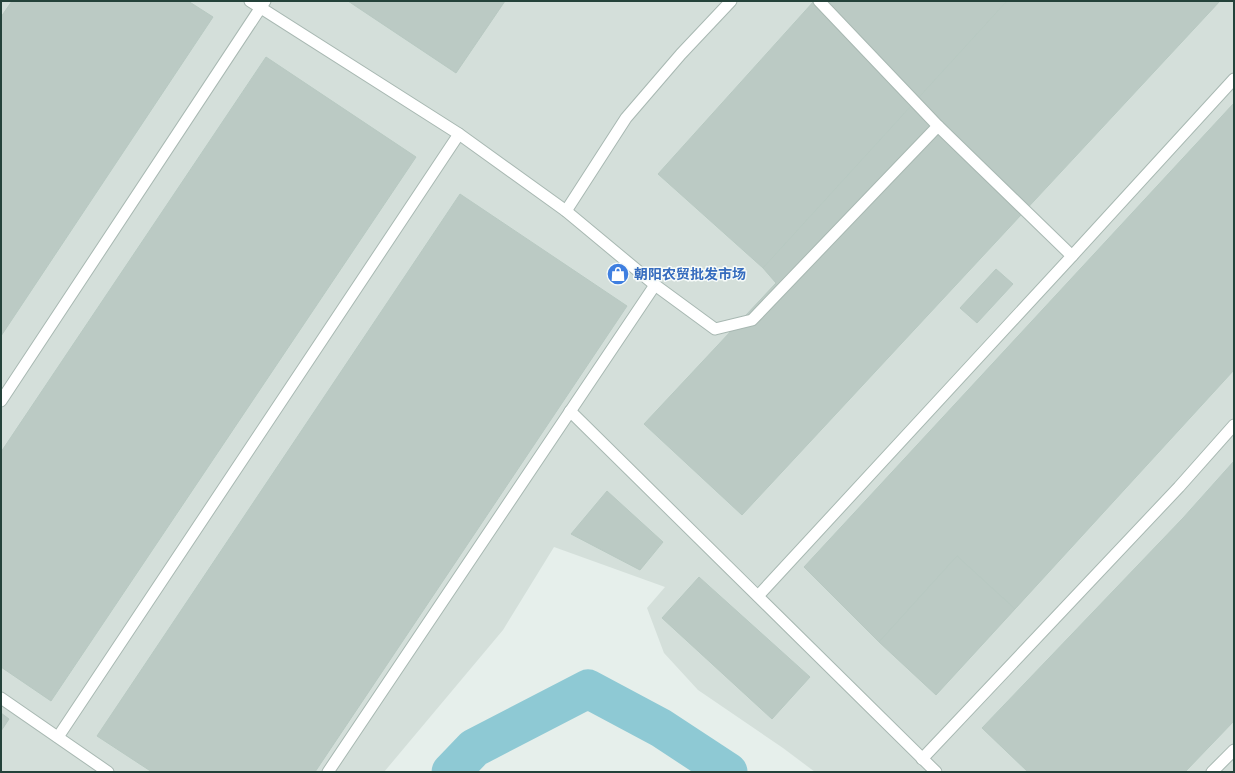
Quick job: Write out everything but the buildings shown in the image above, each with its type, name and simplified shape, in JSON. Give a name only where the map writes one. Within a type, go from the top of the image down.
[{"type":"lane","points":[[250,1],[263,5],[459,134],[566,211],[654,286],[715,329],[752,320],[938,126]]},
{"type":"lane","points":[[566,211],[626,118],[681,54],[731,1]]},
{"type":"lane","points":[[819,1],[938,126],[1072,256]]},
{"type":"lane","points":[[1,401],[263,5]]},
{"type":"lane","points":[[758,596],[1234,79]]},
{"type":"lane","points":[[58,737],[459,134]]},
{"type":"lane","points":[[328,772],[654,286]]},
{"type":"lane","points":[[570,412],[936,772]]},
{"type":"lane","points":[[922,758],[1173,492],[1234,425]]},
{"type":"lane","points":[[1,698],[108,772]]},
{"type":"lane","points":[[1212,772],[1234,750]]},
{"type":"shaded area","name":"朝阳农贸批发市场","points":[[1,1],[1234,1],[1234,772],[815,772],[783,748],[698,690],[664,653],[647,608],[665,587],[554,547],[503,630],[384,772],[1,772]]},
{"type":"waterway","points":[[451,772],[474,748],[588,689],[661,728],[728,772]]},
{"type":"place","name":"朝阳农贸批发市场","points":[[618,274]]}]
